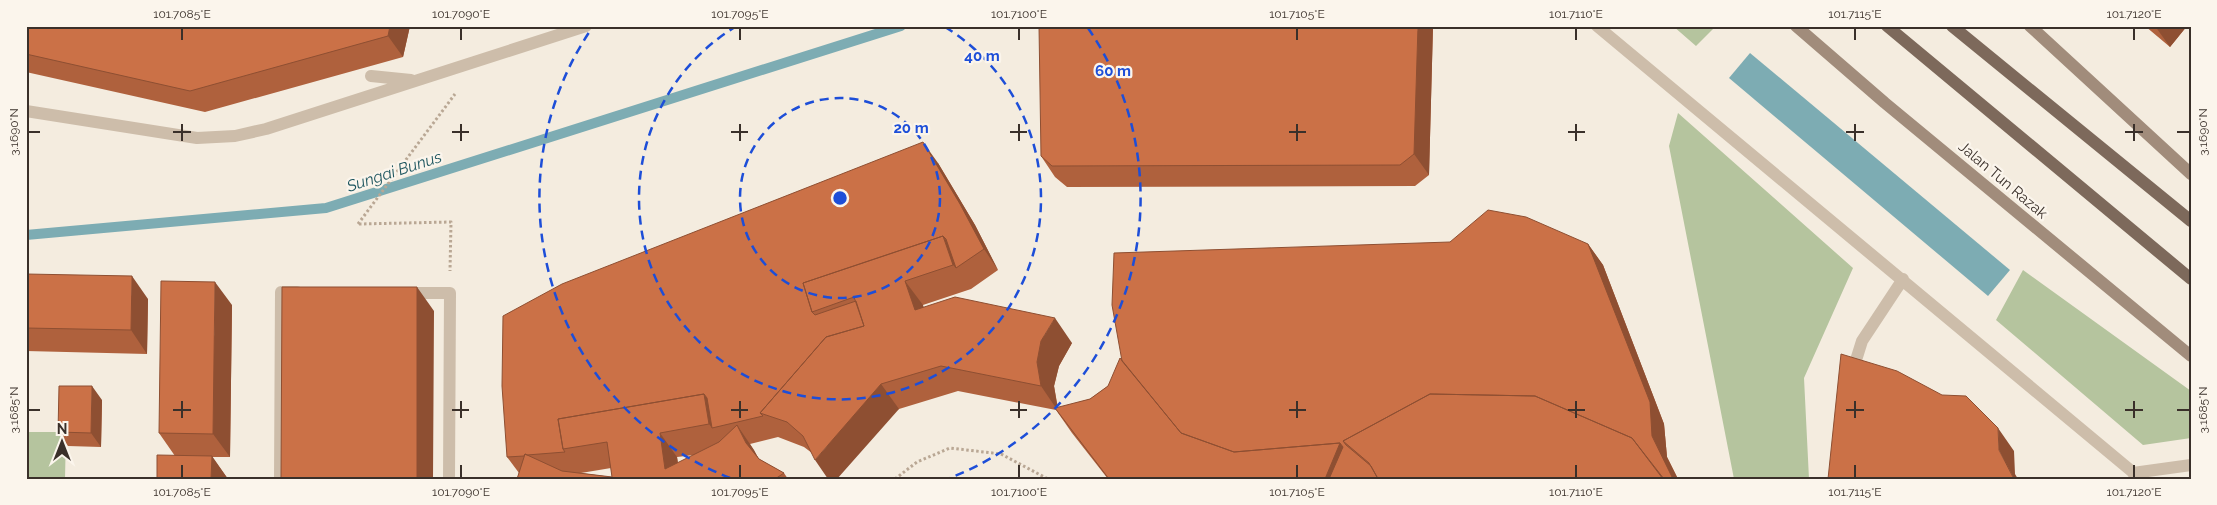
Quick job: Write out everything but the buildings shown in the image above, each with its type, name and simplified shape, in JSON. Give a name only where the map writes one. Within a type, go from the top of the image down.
[{"type":"main road","name":"Jalan Tun Razak","points":[[1796,26],[1885,103],[2191,356]]},
{"type":"main road","points":[[1887,26],[2191,279]]},
{"type":"main road","points":[[1952,26],[2191,222]]},
{"type":"main road","points":[[2030,26],[2191,174]]},
{"type":"lane","points":[[26,111],[198,138],[235,136],[266,129],[586,26]]},
{"type":"lane","points":[[1597,26],[1903,279],[2137,476],[2191,465]]},
{"type":"lane","points":[[372,76],[419,80]]},
{"type":"lane","points":[[1848,389],[1862,342],[1903,279]]},
{"type":"lane","points":[[280,479],[281,292],[311,292]]},
{"type":"lane","points":[[390,293],[450,293],[449,479]]},
{"type":"path","points":[[450,293],[451,222],[358,224],[457,91]]},
{"type":"path","points":[[895,479],[917,462],[950,448],[1001,454],[1048,479]]},
{"type":"green space","points":[[1673,26],[1716,26],[1696,46]]},
{"type":"green space","points":[[1678,113],[1853,268],[1804,378],[1809,479],[1734,479],[1669,146]]},
{"type":"green space","points":[[2023,270],[2191,391],[2191,438],[2143,445],[1996,320]]},
{"type":"green space","points":[[26,432],[66,432],[65,479],[26,479]]},
{"type":"water","points":[[1750,53],[2010,270],[1988,296],[1729,78]]},
{"type":"waterway","name":"Sungai Bunus","points":[[26,235],[326,208],[901,26]]}]
